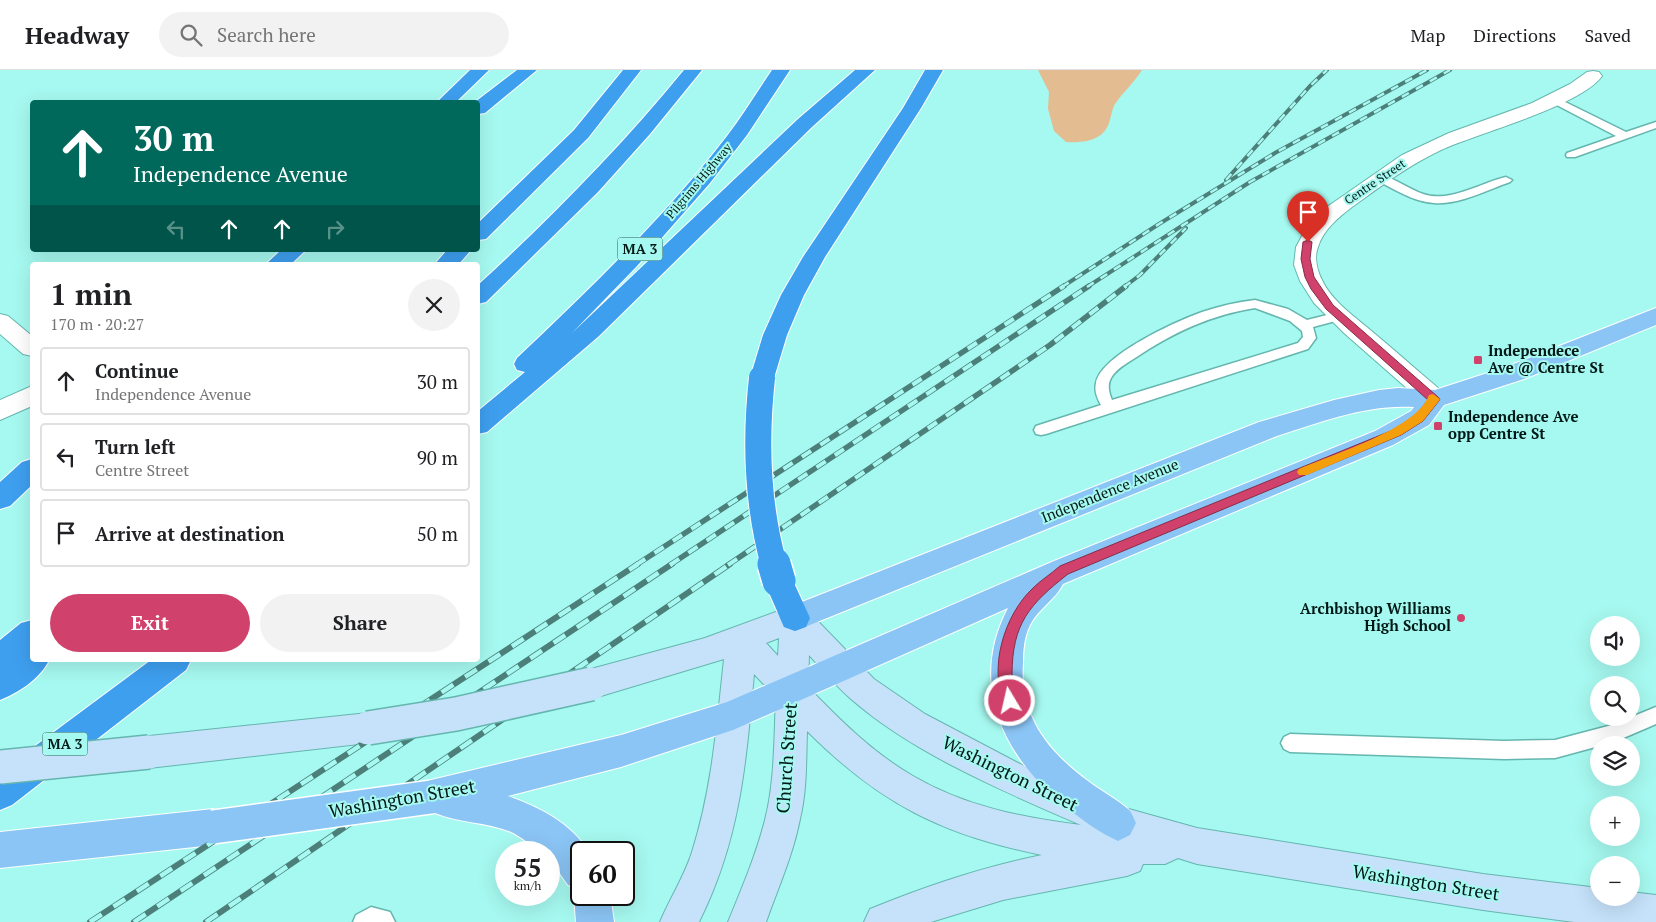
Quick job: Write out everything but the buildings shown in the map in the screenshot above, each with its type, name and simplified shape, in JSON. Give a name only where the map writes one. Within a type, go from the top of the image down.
[{"type":"highway","points":[[448,100],[480,70]]},
{"type":"highway","points":[[480,107],[528,70]]},
{"type":"highway","points":[[480,232],[581,134],[632,70]]},
{"type":"highway","points":[[480,295],[581,197],[637,136],[693,70]]},
{"type":"highway","name":"Pilgrims Highway","points":[[480,407],[573,319],[631,260],[726,151],[781,70]]},
{"type":"highway","points":[[480,423],[591,330],[805,123],[866,70]]},
{"type":"highway","points":[[795,618],[779,581],[768,544],[759,499],[757,427],[762,378],[774,334],[798,284],[911,110],[934,70]]},
{"type":"highway","points":[[268,262],[280,252]]},
{"type":"highway","points":[[280,262],[292,252]]},
{"type":"highway","points":[[448,262],[458,252]]},
{"type":"highway","points":[[0,498],[30,471]]},
{"type":"highway","points":[[0,659],[30,635]]},
{"type":"highway","points":[[0,685],[30,662]]},
{"type":"highway","name":"MA 3","points":[[0,793],[172,662]]},
{"type":"main road","name":"Independence Avenue","points":[[795,618],[1268,429],[1358,403],[1398,398],[1435,399],[1515,373],[1655,318]]},
{"type":"main road","points":[[841,668],[1064,570],[1397,432],[1420,418],[1435,399]]},
{"type":"main road","points":[[1064,570],[1036,592],[1025,605],[1016,621],[1009,640],[1005,680],[1015,722],[1028,744],[1045,766],[1064,785],[1118,822]]},
{"type":"main road","points":[[0,767],[289,738],[456,714],[591,684],[658,666],[742,640],[795,618]]},
{"type":"main road","name":"Washington Street","points":[[795,618],[863,689],[924,732],[1008,776],[1118,822],[1197,846],[1632,915]]},
{"type":"main road","name":"Church Street","points":[[748,922],[762,886],[783,819],[791,760],[795,618]]},
{"type":"main road","points":[[679,922],[699,881],[718,828],[730,760],[742,640]]},
{"type":"main road","name":"Washington Street","points":[[742,640],[825,726],[870,766],[895,784],[925,800],[963,817],[1026,836],[1056,841],[1130,846],[1197,846]]},
{"type":"main road","name":"Washington Street","points":[[0,850],[308,815],[431,797],[612,754],[700,727],[733,715],[841,668]]},
{"type":"main road","points":[[431,797],[505,812],[529,822],[548,834],[570,856]]},
{"type":"main road","points":[[883,922],[949,896],[1016,878],[1197,846]]},
{"type":"main road","points":[[593,906],[595,922]]},
{"type":"street","name":"Centre Street","points":[[1435,399],[1339,316],[1321,297],[1310,277],[1306,259],[1310,234],[1322,220],[1409,159],[1438,144],[1553,99],[1575,89],[1593,76]]},
{"type":"street","points":[[0,322],[30,346]]},
{"type":"street","points":[[0,411],[30,396]]},
{"type":"lane","points":[[1553,99],[1626,136]]},
{"type":"lane","points":[[1571,154],[1656,125]]},
{"type":"lane","points":[[1380,178],[1413,194],[1435,200],[1449,198],[1506,180]]},
{"type":"lane","points":[[1041,430],[1110,408],[1303,346],[1310,337],[1305,325],[1277,308],[1254,304],[1243,305],[1176,327],[1132,353],[1108,372],[1102,385],[1102,394],[1110,408]]},
{"type":"lane","points":[[1305,325],[1339,316]]},
{"type":"lane","points":[[1290,742],[1504,750],[1555,749],[1614,733],[1656,715]]},
{"type":"lane","points":[[363,922],[371,917],[383,919],[385,922]]},
{"type":"shaded area","points":[[1038,70],[1142,70],[1115,104],[1109,123],[1102,134],[1092,140],[1066,142],[1054,131],[1048,109],[1049,92]]},
{"type":"railway","points":[[1226,180],[1310,86],[1327,70]]},
{"type":"railway","points":[[1062,287],[1159,224],[1275,153],[1427,70]]},
{"type":"railway","points":[[1087,287],[1250,182],[1450,70]]},
{"type":"railway","points":[[1124,287],[1140,275],[1186,228]]},
{"type":"railway","points":[[636,565],[1064,286]]},
{"type":"railway","points":[[670,565],[1089,286]]},
{"type":"railway","points":[[728,565],[1050,345],[1126,286]]},
{"type":"railway","points":[[90,922],[638,564]]},
{"type":"railway","points":[[134,922],[672,564]]},
{"type":"railway","points":[[206,922],[730,564]]},
{"type":"slow traffic","points":[[1303,472],[1397,432],[1420,418],[1435,399],[1433,398]]},
{"type":"place","name":"Independece Ave @ Centre St","points":[[1478,360]]},
{"type":"place","name":"Independence Ave opp Centre St","points":[[1438,426]]},
{"type":"place","name":"Archbishop Williams High School","points":[[1461,618]]},
{"type":"route","points":[[1010,701],[1005,680],[1006,660],[1009,640],[1016,621],[1025,605],[1036,592],[1064,570],[1384,438],[1420,418],[1435,399],[1329,307],[1314,287],[1307,268],[1306,250],[1308,242]]}]
